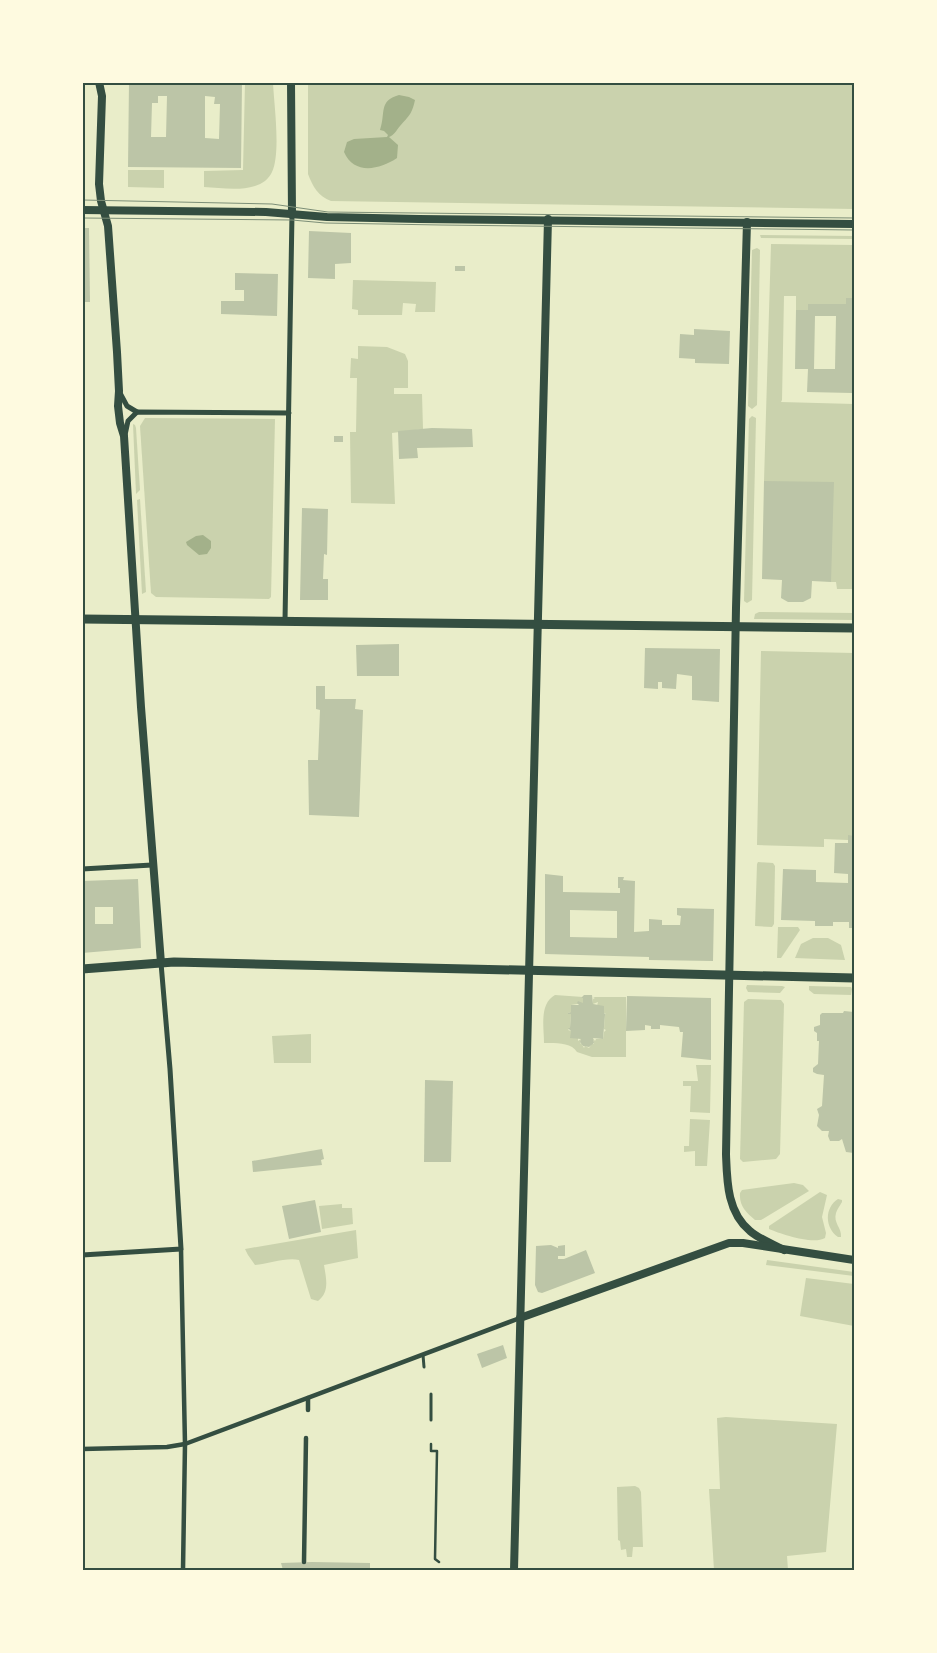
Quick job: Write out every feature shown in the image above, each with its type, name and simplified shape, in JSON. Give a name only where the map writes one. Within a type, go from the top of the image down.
[{"type":"main road","points":[[82,620],[854,628]]},
{"type":"main road","points":[[82,969],[160,963],[854,978]]},
{"type":"street","points":[[99,82],[102,96],[99,184],[103,210],[108,226],[119,391],[119,419],[124,436],[152,865],[170,1069],[181,1249],[185,1444],[182,1570]]},
{"type":"street","points":[[285,621],[292,214],[291,82]]},
{"type":"street","points":[[82,210],[266,212],[327,217],[382,218],[854,224]]},
{"type":"street","points":[[514,1570],[548,219]]},
{"type":"street","points":[[747,222],[736,627],[726,1154],[731,1202],[736,1216],[749,1230],[784,1250]]},
{"type":"street","points":[[119,391],[124,402],[138,412],[289,413]]},
{"type":"street","points":[[124,436],[128,420],[138,412]]},
{"type":"street","points":[[82,869],[152,865]]},
{"type":"street","points":[[82,1448],[167,1447],[185,1444],[520,1318],[721,1245],[735,1243],[853,1259]]},
{"type":"street","points":[[82,1254],[181,1249]]},
{"type":"street","points":[[308,1398],[308,1410]]},
{"type":"street","points":[[304,1562],[306,1438]]},
{"type":"lane","points":[[423,1355],[424,1367]]},
{"type":"lane","points":[[431,1394],[431,1420]]},
{"type":"path","points":[[431,1444],[431,1451],[438,1452],[436,1559],[439,1562]]},
{"type":"shaded area","points":[[245,83],[273,83],[277,141],[275,164],[272,172],[263,183],[249,188],[204,187],[204,171],[243,170]]},
{"type":"shaded area","points":[[308,83],[854,83],[854,209],[331,201],[323,197],[316,190],[308,174]]},
{"type":"shaded area","points":[[399,95],[415,100],[410,114],[395,133],[389,137],[398,145],[397,158],[375,167],[360,167],[354,164],[344,152],[347,142],[354,139],[387,137],[388,135],[384,131],[380,130],[385,104]]},
{"type":"shaded area","points":[[128,170],[164,170],[164,188],[128,187]]},
{"type":"shaded area","points":[[760,235],[854,236],[854,239],[761,238]]},
{"type":"shaded area","points":[[771,244],[854,245],[854,298],[847,298],[846,304],[808,304],[808,310],[796,310],[796,296],[784,296],[781,402],[854,404],[854,589],[837,589],[836,582],[831,582],[764,481]]},
{"type":"shaded area","points":[[757,248],[760,250],[757,405],[752,409],[748,406],[752,250]]},
{"type":"shaded area","points":[[353,280],[436,282],[435,312],[415,312],[416,304],[403,303],[402,315],[358,315],[358,310],[352,309]]},
{"type":"shaded area","points":[[358,346],[387,347],[405,354],[408,361],[408,388],[394,388],[394,394],[422,394],[423,429],[392,433],[395,504],[351,503],[350,432],[356,432],[357,378],[350,378],[351,358],[358,359]]},
{"type":"shaded area","points":[[752,416],[756,418],[752,600],[747,603],[744,601],[749,419]]},
{"type":"shaded area","points":[[145,418],[275,419],[271,597],[269,599],[156,597],[151,593],[140,426]]},
{"type":"shaded area","points":[[133,424],[136,428],[140,490],[136,494]]},
{"type":"shaded area","points":[[140,499],[146,592],[142,594],[137,500]]},
{"type":"shaded area","points":[[203,535],[211,541],[211,548],[207,554],[199,555],[186,542],[196,536]]},
{"type":"shaded area","points":[[759,612],[854,613],[854,620],[754,619],[755,614]]},
{"type":"shaded area","points":[[761,651],[854,653],[854,836],[848,836],[848,840],[824,839],[824,847],[757,845]]},
{"type":"shaded area","points":[[758,862],[773,863],[775,866],[774,924],[772,927],[755,926]]},
{"type":"shaded area","points":[[778,927],[798,927],[800,930],[781,958],[777,958]]},
{"type":"shaded area","points":[[813,938],[828,938],[841,945],[845,960],[795,958],[801,944]]},
{"type":"shaded area","points":[[747,985],[785,987],[780,993],[748,992]]},
{"type":"shaded area","points":[[809,986],[851,987],[852,989],[851,995],[814,994],[809,990]]},
{"type":"shaded area","points":[[555,995],[583,997],[581,998],[583,998],[583,1003],[571,1005],[571,1012],[568,1013],[571,1014],[570,1028],[568,1030],[571,1031],[571,1038],[578,1038],[578,1041],[581,1039],[580,1044],[584,1048],[585,1046],[589,1048],[594,1044],[593,1038],[595,1041],[596,1039],[603,1039],[606,1030],[604,1029],[606,1014],[604,1013],[604,1006],[597,1006],[598,1002],[593,1004],[593,999],[595,998],[593,997],[626,997],[626,1057],[592,1057],[577,1052],[571,1046],[558,1043],[544,1043],[544,1010],[550,999]]},
{"type":"shaded area","points":[[748,999],[781,1000],[784,1004],[780,1154],[776,1159],[743,1162],[740,1159],[744,1002]]},
{"type":"shaded area","points":[[311,1034],[311,1063],[274,1063],[272,1036]]},
{"type":"shaded area","points":[[696,1065],[711,1065],[710,1113],[690,1112],[691,1086],[683,1086],[683,1081],[698,1081]]},
{"type":"shaded area","points":[[690,1119],[710,1120],[707,1166],[695,1166],[695,1151],[684,1152],[684,1146],[689,1146]]},
{"type":"shaded area","points":[[794,1183],[803,1185],[809,1191],[761,1220],[755,1220],[742,1205],[740,1193],[742,1190]]},
{"type":"shaded area","points":[[820,1192],[827,1195],[822,1217],[826,1233],[825,1238],[805,1240],[769,1229],[769,1226]]},
{"type":"shaded area","points":[[838,1199],[842,1200],[842,1202],[835,1217],[841,1237],[838,1237],[831,1229],[828,1218],[830,1207]]},
{"type":"shaded area","points":[[342,1204],[342,1208],[352,1208],[353,1224],[322,1229],[319,1206]]},
{"type":"shaded area","points":[[356,1230],[358,1258],[324,1265],[326,1289],[318,1301],[311,1299],[299,1260],[283,1260],[255,1265],[245,1249]]},
{"type":"shaded area","points":[[767,1260],[854,1272],[854,1276],[766,1265]]},
{"type":"shaded area","points":[[806,1278],[854,1284],[854,1326],[800,1316]]},
{"type":"shaded area","points":[[717,1418],[837,1424],[826,1552],[787,1556],[788,1570],[714,1570],[709,1489],[720,1489]]},
{"type":"shaded area","points":[[635,1486],[641,1492],[643,1547],[633,1547],[632,1557],[627,1557],[626,1549],[621,1550],[620,1541],[618,1540],[617,1487]]},
{"type":"building","points":[[129,82],[242,82],[241,168],[128,167]],"holes":[[[158,96],[167,96],[166,137],[151,137],[152,103],[158,103]],[[205,96],[215,97],[214,104],[220,104],[219,139],[205,138]]]},
{"type":"building","points":[[82,228],[89,228],[90,302],[82,302]]},
{"type":"building","points":[[309,231],[351,233],[351,263],[335,264],[335,279],[308,278]]},
{"type":"building","points":[[455,266],[465,266],[465,271],[455,271]]},
{"type":"building","points":[[235,273],[278,274],[277,316],[221,314],[221,301],[244,301],[244,290],[235,290]]},
{"type":"building","points":[[846,298],[854,298],[854,402],[852,402],[852,393],[807,392],[808,369],[795,369],[796,310],[808,310],[808,304],[846,304]],"holes":[[[815,316],[836,316],[835,369],[814,369]]]},
{"type":"building","points":[[694,329],[730,331],[729,364],[695,363],[695,359],[679,358],[680,334],[694,335]]},
{"type":"building","points":[[432,428],[472,429],[473,447],[417,448],[418,458],[399,459],[398,431]]},
{"type":"building","points":[[334,436],[343,436],[343,442],[334,442]]},
{"type":"building","points":[[764,481],[834,482],[831,582],[812,581],[811,598],[803,602],[788,602],[781,598],[782,580],[762,579]]},
{"type":"building","points":[[302,508],[328,509],[327,555],[324,554],[323,579],[328,579],[328,600],[300,600]]},
{"type":"building","points":[[399,644],[399,676],[357,676],[356,645]]},
{"type":"building","points":[[645,648],[720,649],[719,702],[692,700],[692,676],[677,674],[676,689],[662,688],[662,682],[658,682],[658,689],[644,688]]},
{"type":"building","points":[[316,686],[325,686],[325,699],[356,699],[355,709],[363,710],[359,817],[309,815],[308,760],[318,760],[320,710],[316,709]]},
{"type":"building","points":[[848,835],[854,836],[854,928],[849,928],[849,922],[833,922],[833,926],[815,926],[815,921],[781,920],[783,869],[816,870],[816,882],[848,883],[848,874],[834,873],[835,843],[848,843]]},
{"type":"building","points":[[545,874],[563,876],[563,892],[620,893],[618,877],[624,877],[623,880],[635,881],[634,932],[649,931],[649,919],[662,920],[662,925],[680,925],[681,916],[677,915],[677,908],[714,909],[713,961],[649,960],[649,957],[545,954]],"holes":[[[570,910],[617,911],[617,938],[570,937]]]},
{"type":"building","points":[[138,879],[141,948],[82,953],[82,881]],"holes":[[[95,907],[113,907],[113,924],[95,924]]]},
{"type":"building","points":[[584,995],[592,995],[593,1004],[604,1006],[604,1013],[606,1015],[603,1039],[593,1038],[594,1043],[589,1047],[583,1046],[580,1042],[581,1039],[570,1038],[571,1031],[568,1028],[570,1028],[571,1014],[568,1013],[571,1012],[571,1005],[579,1005],[578,1001],[583,1003],[583,998],[581,998]]},
{"type":"building","points":[[627,996],[711,998],[711,1060],[681,1057],[683,1032],[680,1032],[679,1027],[660,1025],[660,1029],[651,1029],[651,1026],[645,1025],[645,1030],[626,1031]]},
{"type":"building","points":[[844,1011],[854,1012],[854,1153],[846,1152],[842,1139],[830,1141],[829,1131],[822,1131],[817,1126],[819,1115],[817,1109],[822,1106],[824,1075],[813,1072],[813,1068],[818,1064],[819,1041],[817,1041],[817,1033],[814,1031],[814,1027],[820,1025],[820,1015],[822,1013],[843,1013]]},
{"type":"building","points":[[425,1080],[453,1081],[451,1162],[424,1162]]},
{"type":"building","points":[[322,1149],[324,1159],[321,1160],[322,1165],[253,1172],[252,1161]]},
{"type":"building","points":[[315,1200],[321,1232],[289,1239],[282,1206]]},
{"type":"building","points":[[551,1245],[558,1248],[558,1246],[565,1245],[565,1256],[558,1256],[558,1259],[564,1259],[586,1250],[595,1273],[542,1293],[538,1292],[535,1285],[536,1246]]},
{"type":"building","points":[[503,1345],[507,1358],[482,1368],[477,1354]]},
{"type":"building","points":[[281,1563],[370,1563],[370,1570],[283,1570]]},
{"type":"tram line","points":[[82,200],[272,204],[328,212],[854,218]]},
{"type":"tram line","points":[[82,218],[854,230]]}]
